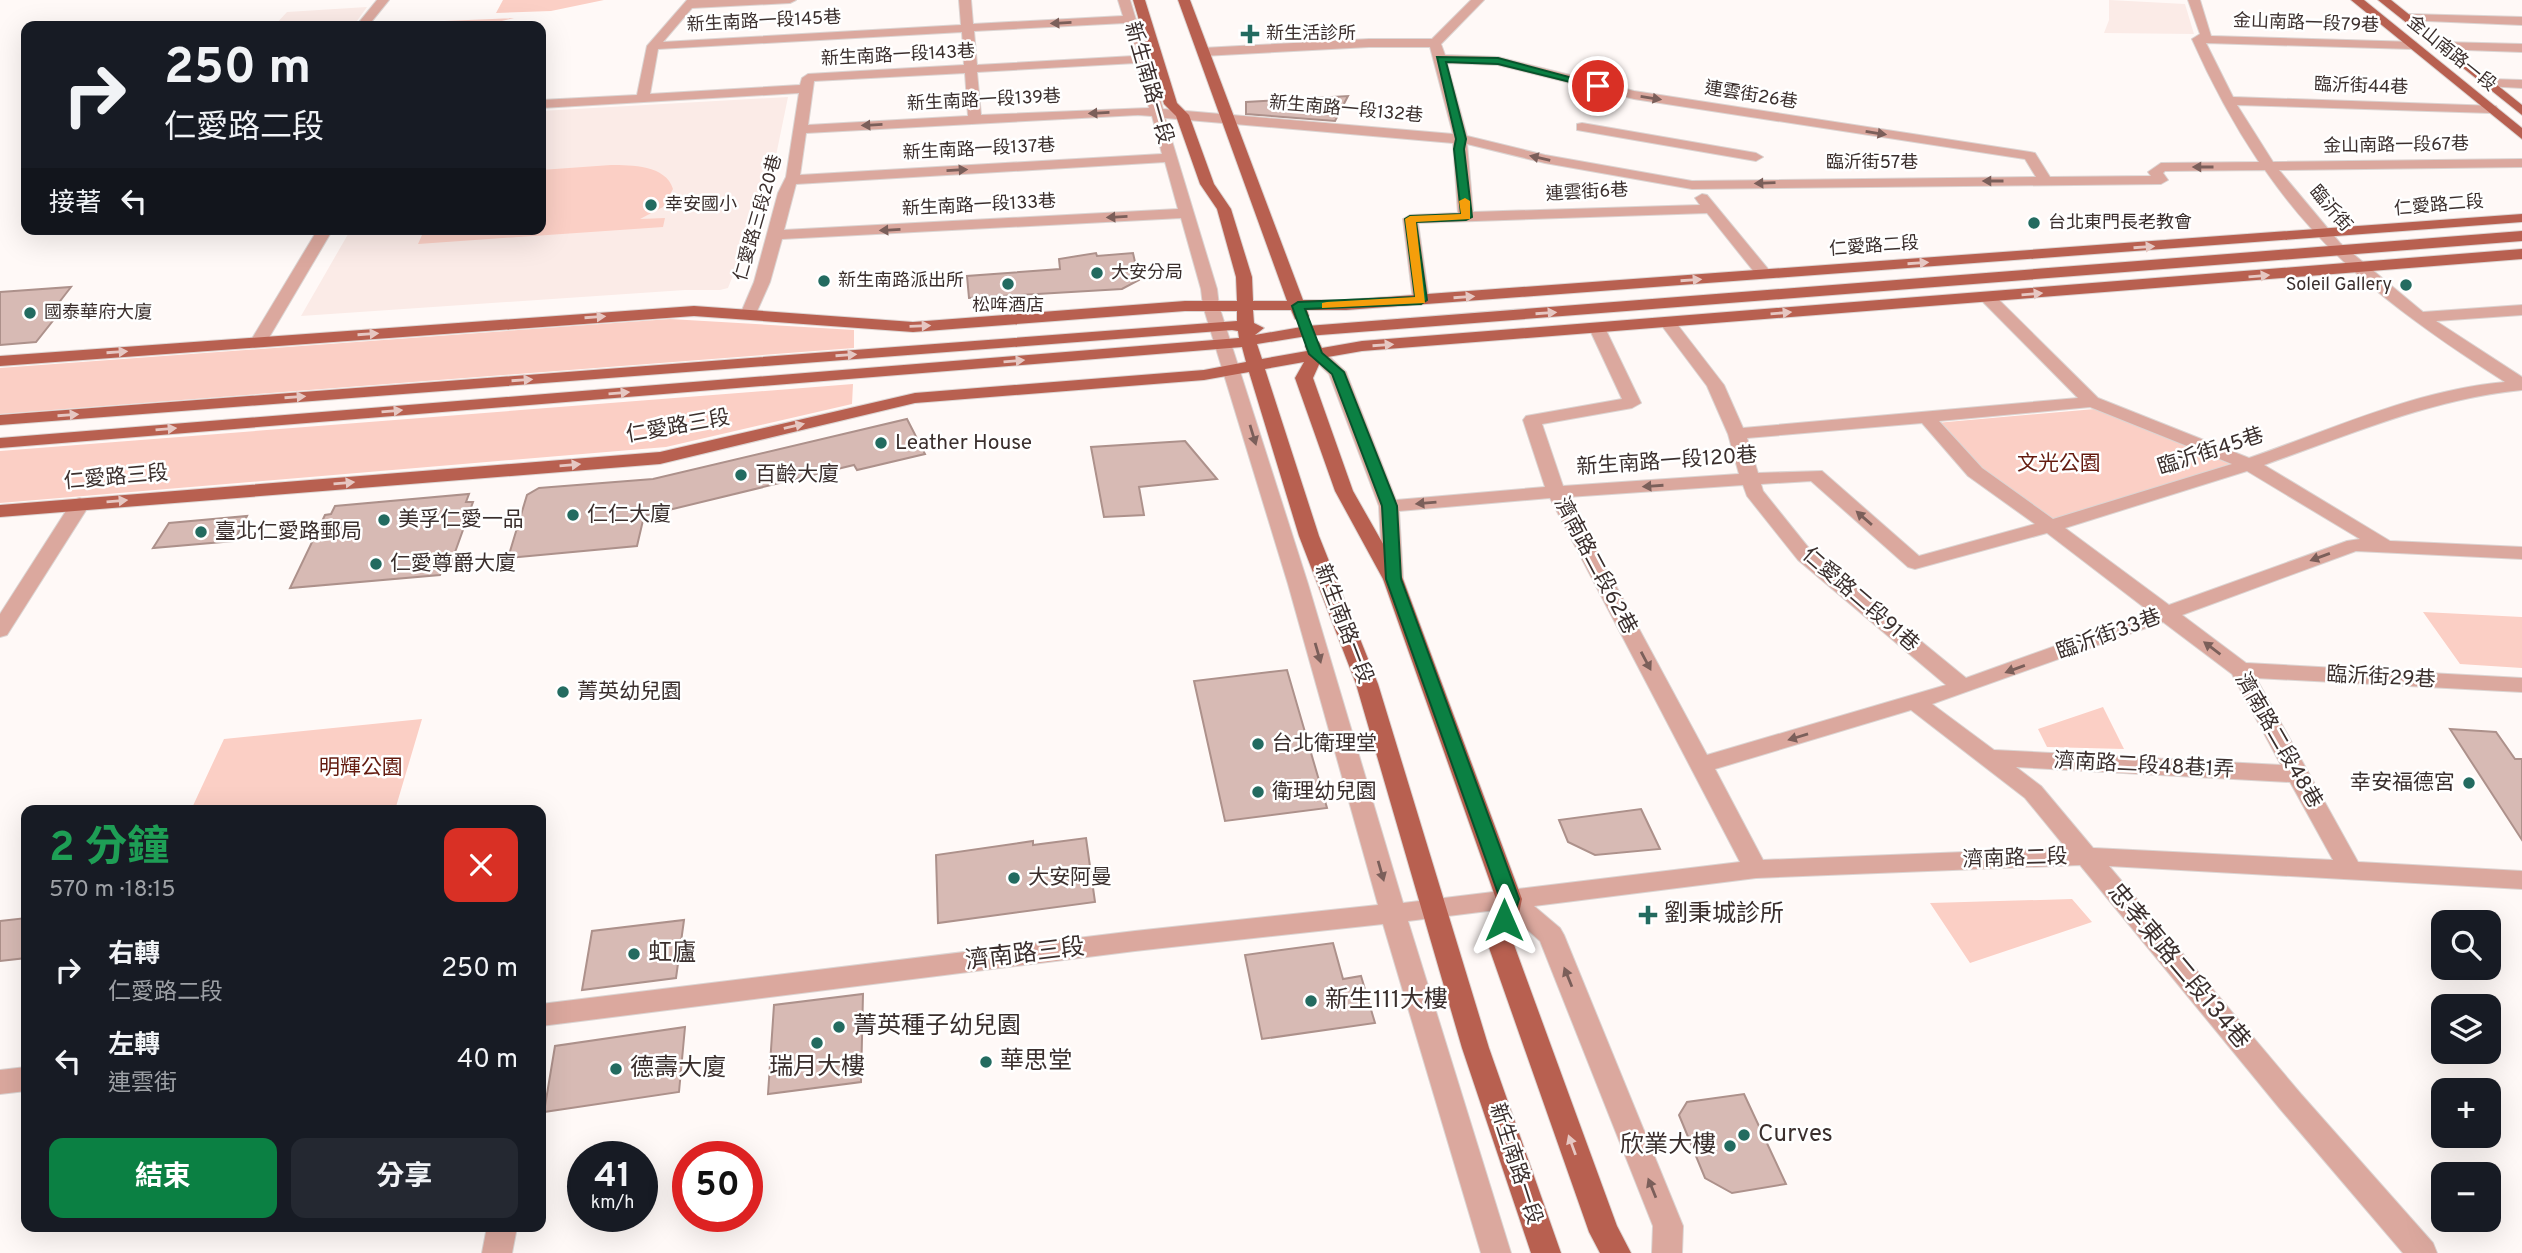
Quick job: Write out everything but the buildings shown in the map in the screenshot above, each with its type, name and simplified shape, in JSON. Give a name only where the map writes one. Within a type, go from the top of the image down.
[{"type":"main road","name":"新生南路一段","points":[[1139,0],[1171,104],[1168,114],[1224,209],[1244,277],[1236,306],[1239,339],[1256,365],[1319,564],[1354,643],[1434,909],[1526,1200],[1546,1253]]},
{"type":"main road","points":[[1184,0],[1316,354],[1304,378],[1344,491],[1394,579],[1509,899],[1500,942],[1604,1232],[1616,1253]]},
{"type":"main road","name":"金山南路一段","points":[[2357,0],[2522,135]]},
{"type":"main road","name":"金山南路一段","points":[[2384,0],[2522,111]]},
{"type":"main road","name":"仁愛路二段","points":[[1236,306],[1421,300],[2522,218]]},
{"type":"main road","name":"仁愛路二段","points":[[1239,339],[1307,331],[2522,236]]},
{"type":"main road","points":[[1316,354],[1362,346],[2522,254]]},
{"type":"main road","points":[[0,361],[694,311],[913,327],[1236,306]]},
{"type":"main road","points":[[0,420],[1218,326],[1239,339]]},
{"type":"main road","name":"仁愛路三段","points":[[0,443],[1239,339]]},
{"type":"main road","name":"仁愛路三段","points":[[0,511],[660,458],[915,398],[1204,375],[1316,354]]},
{"type":"street","points":[[366,21],[383,0]]},
{"type":"street","points":[[643,98],[653,46],[691,3],[790,0]]},
{"type":"street","points":[[965,0],[975,119]]},
{"type":"street","name":"新生南路一段","points":[[1124,0],[1141,59],[1168,114],[1169,158],[1209,289],[1211,306],[1218,326],[1239,339],[1232,370],[1496,1253]]},
{"type":"street","points":[[1203,52],[1369,43],[1435,43],[1478,0]]},
{"type":"street","name":"臨沂街","points":[[2194,0],[2206,35],[2198,39],[2213,75],[2271,166],[2325,234],[2360,268],[2421,317],[2522,385]]},
{"type":"street","points":[[2407,18],[2522,21]]},
{"type":"street","name":"新生南路一段145巷","points":[[653,46],[1129,19]]},
{"type":"street","name":"金山南路一段79巷","points":[[2198,39],[2412,45]]},
{"type":"street","points":[[1435,43],[1461,139],[1459,149],[1466,217]]},
{"type":"street","points":[[2442,46],[2522,48]]},
{"type":"street","name":"新生南路一段143巷","points":[[546,104],[806,89],[808,78],[1141,59]]},
{"type":"street","name":"連雲街26巷","points":[[1440,59],[1498,61],[1634,95],[2030,156],[2045,181]]},
{"type":"street","points":[[2489,83],[2522,85]]},
{"type":"street","name":"仁愛路三段20巷","points":[[748,315],[755,303],[791,180],[802,129],[806,89]]},
{"type":"street","name":"臨沂街44巷","points":[[2230,101],[2491,109]]},
{"type":"street","name":"新生南路一段139巷","points":[[802,129],[1138,111],[1228,120]]},
{"type":"street","name":"新生南路一段132巷","points":[[1228,120],[1461,139]]},
{"type":"street","points":[[1582,127],[1756,157]]},
{"type":"street","name":"臨沂街57巷","points":[[1461,139],[1545,159],[1692,185],[2161,180],[2155,172],[2161,167],[2271,166]]},
{"type":"street","name":"新生南路一段137巷","points":[[791,180],[1169,158]]},
{"type":"street","name":"金山南路一段67巷","points":[[2271,166],[2522,163]]},
{"type":"street","points":[[1692,185],[1765,275]]},
{"type":"street","name":"連雲街6巷","points":[[1421,300],[1410,219],[1710,209]]},
{"type":"street","name":"新生南路一段133巷","points":[[776,235],[1185,213]]},
{"type":"street","points":[[258,342],[322,235]]},
{"type":"street","points":[[1987,297],[2092,402],[2249,464],[2386,547]]},
{"type":"street","points":[[2421,317],[2522,310]]},
{"type":"street","name":"仁愛路二段91巷","points":[[1667,322],[1715,385],[1737,434],[1754,492],[1805,556],[1963,687]]},
{"type":"street","name":"濟南路二段62巷","points":[[1597,328],[1632,403],[1532,420],[1556,492],[1756,869]]},
{"type":"street","points":[[1316,354],[1337,372],[1389,506],[1394,579]]},
{"type":"street","name":"臨沂街45巷","points":[[1915,563],[2052,527],[2249,464],[2443,397],[2498,386],[2522,385]]},
{"type":"street","points":[[1737,434],[2092,402]]},
{"type":"street","name":"濟南路二段48巷","points":[[1927,418],[1975,472],[2241,670],[2350,870]]},
{"type":"street","name":"新生南路一段120巷","points":[[1389,506],[1815,475],[1915,563]]},
{"type":"street","points":[[0,630],[80,504]]},
{"type":"street","name":"臨沂街33巷","points":[[1701,765],[1963,687],[2354,545],[2522,553]]},
{"type":"street","name":"臨沂街29巷","points":[[2241,670],[2522,685]]},
{"type":"street","name":"忠孝東路二段134巷","points":[[1915,702],[2033,792],[2084,856],[2422,1253]]},
{"type":"street","name":"濟南路二段48巷1弄","points":[[1990,758],[2299,774]]},
{"type":"street","name":"濟南路二段","points":[[1509,899],[1756,869],[2084,856],[2522,880]]},
{"type":"street","points":[[1509,899],[1551,935],[1668,1226],[1667,1253]]},
{"type":"street","name":"濟南路三段","points":[[546,1014],[1135,941],[1509,899]]},
{"type":"street","points":[[0,1082],[21,1080]]},
{"type":"street","points":[[497,1253],[501,1232]]},
{"type":"shaded area","points":[[2109,0],[2185,4],[2194,34],[2104,33],[2109,20]]},
{"type":"shaded area","points":[[367,7],[357,21],[279,21],[287,12]]},
{"type":"shaded area","name":"幸安國小","points":[[788,97],[771,180],[728,288],[301,316],[348,235],[546,235],[546,111]]},
{"type":"green space","points":[[503,0],[604,0],[551,11],[496,13]]},
{"type":"green space","points":[[514,18],[502,21],[444,21]]},
{"type":"green space","points":[[628,165],[656,171],[669,181],[673,189],[663,207],[640,219],[665,218],[663,227],[418,244],[422,235],[546,235],[546,170]]},
{"type":"green space","points":[[670,319],[854,330],[854,348],[0,414],[0,368]]},
{"type":"green space","points":[[853,384],[852,404],[666,447],[0,503],[0,451]]},
{"type":"green space","name":"文光公園","points":[[2095,409],[2230,464],[2050,522],[1983,474],[1936,423]]},
{"type":"green space","points":[[2423,612],[2522,617],[2522,668],[2460,664]]},
{"type":"green space","points":[[2103,707],[2124,749],[2047,747],[2038,729]]},
{"type":"green space","name":"明輝公園","points":[[422,719],[396,805],[193,805],[224,739]]},
{"type":"green space","points":[[2072,899],[2092,922],[1970,963],[1930,903]]},
{"type":"slow traffic","points":[[1327,306],[1421,300],[1410,219],[1466,217],[1465,201]]},
{"type":"place","name":"新生活診所","points":[[1250,34]]},
{"type":"place","name":"幸安國小","points":[[651,205]]},
{"type":"place","name":"台北東門長老教會","points":[[2034,223]]},
{"type":"place","name":"大安分局","points":[[1097,273]]},
{"type":"place","name":"新生南路派出所","points":[[824,281]]},
{"type":"place","name":"松哖酒店","points":[[1008,284]]},
{"type":"place","name":"Soleil Gallery","points":[[2406,285]]},
{"type":"place","name":"國泰華府大廈","points":[[30,313]]},
{"type":"place","name":"Leather House","points":[[881,443]]},
{"type":"place","name":"百齡大廈","points":[[741,475]]},
{"type":"place","name":"仁仁大廈","points":[[573,515]]},
{"type":"place","name":"美孚仁愛一品","points":[[384,520]]},
{"type":"place","name":"臺北仁愛路郵局","points":[[201,532]]},
{"type":"place","name":"仁愛尊爵大廈","points":[[376,564]]},
{"type":"place","name":"菁英幼兒園","points":[[563,692]]},
{"type":"place","name":"台北衛理堂","points":[[1258,744]]},
{"type":"place","name":"幸安福德宮","points":[[2469,783]]},
{"type":"place","name":"衛理幼兒園","points":[[1258,792]]},
{"type":"place","name":"大安阿曼","points":[[1014,878]]},
{"type":"place","name":"劉秉城診所","points":[[1648,915]]},
{"type":"place","name":"虹廬","points":[[634,954]]},
{"type":"place","name":"新生111大樓","points":[[1311,1001]]},
{"type":"place","name":"菁英種子幼兒園","points":[[839,1027]]},
{"type":"place","name":"瑞月大樓","points":[[817,1043]]},
{"type":"place","name":"華思堂","points":[[986,1062]]},
{"type":"place","name":"德壽大廈","points":[[616,1069]]},
{"type":"place","name":"Curves","points":[[1744,1135]]},
{"type":"place","name":"欣業大樓","points":[[1730,1146]]},
{"type":"route","points":[[1504,920],[1509,899],[1394,579],[1389,506],[1337,372],[1316,354],[1298,306],[1421,300],[1410,219],[1466,217],[1459,149],[1461,139],[1440,59],[1498,61],[1598,86]]}]
